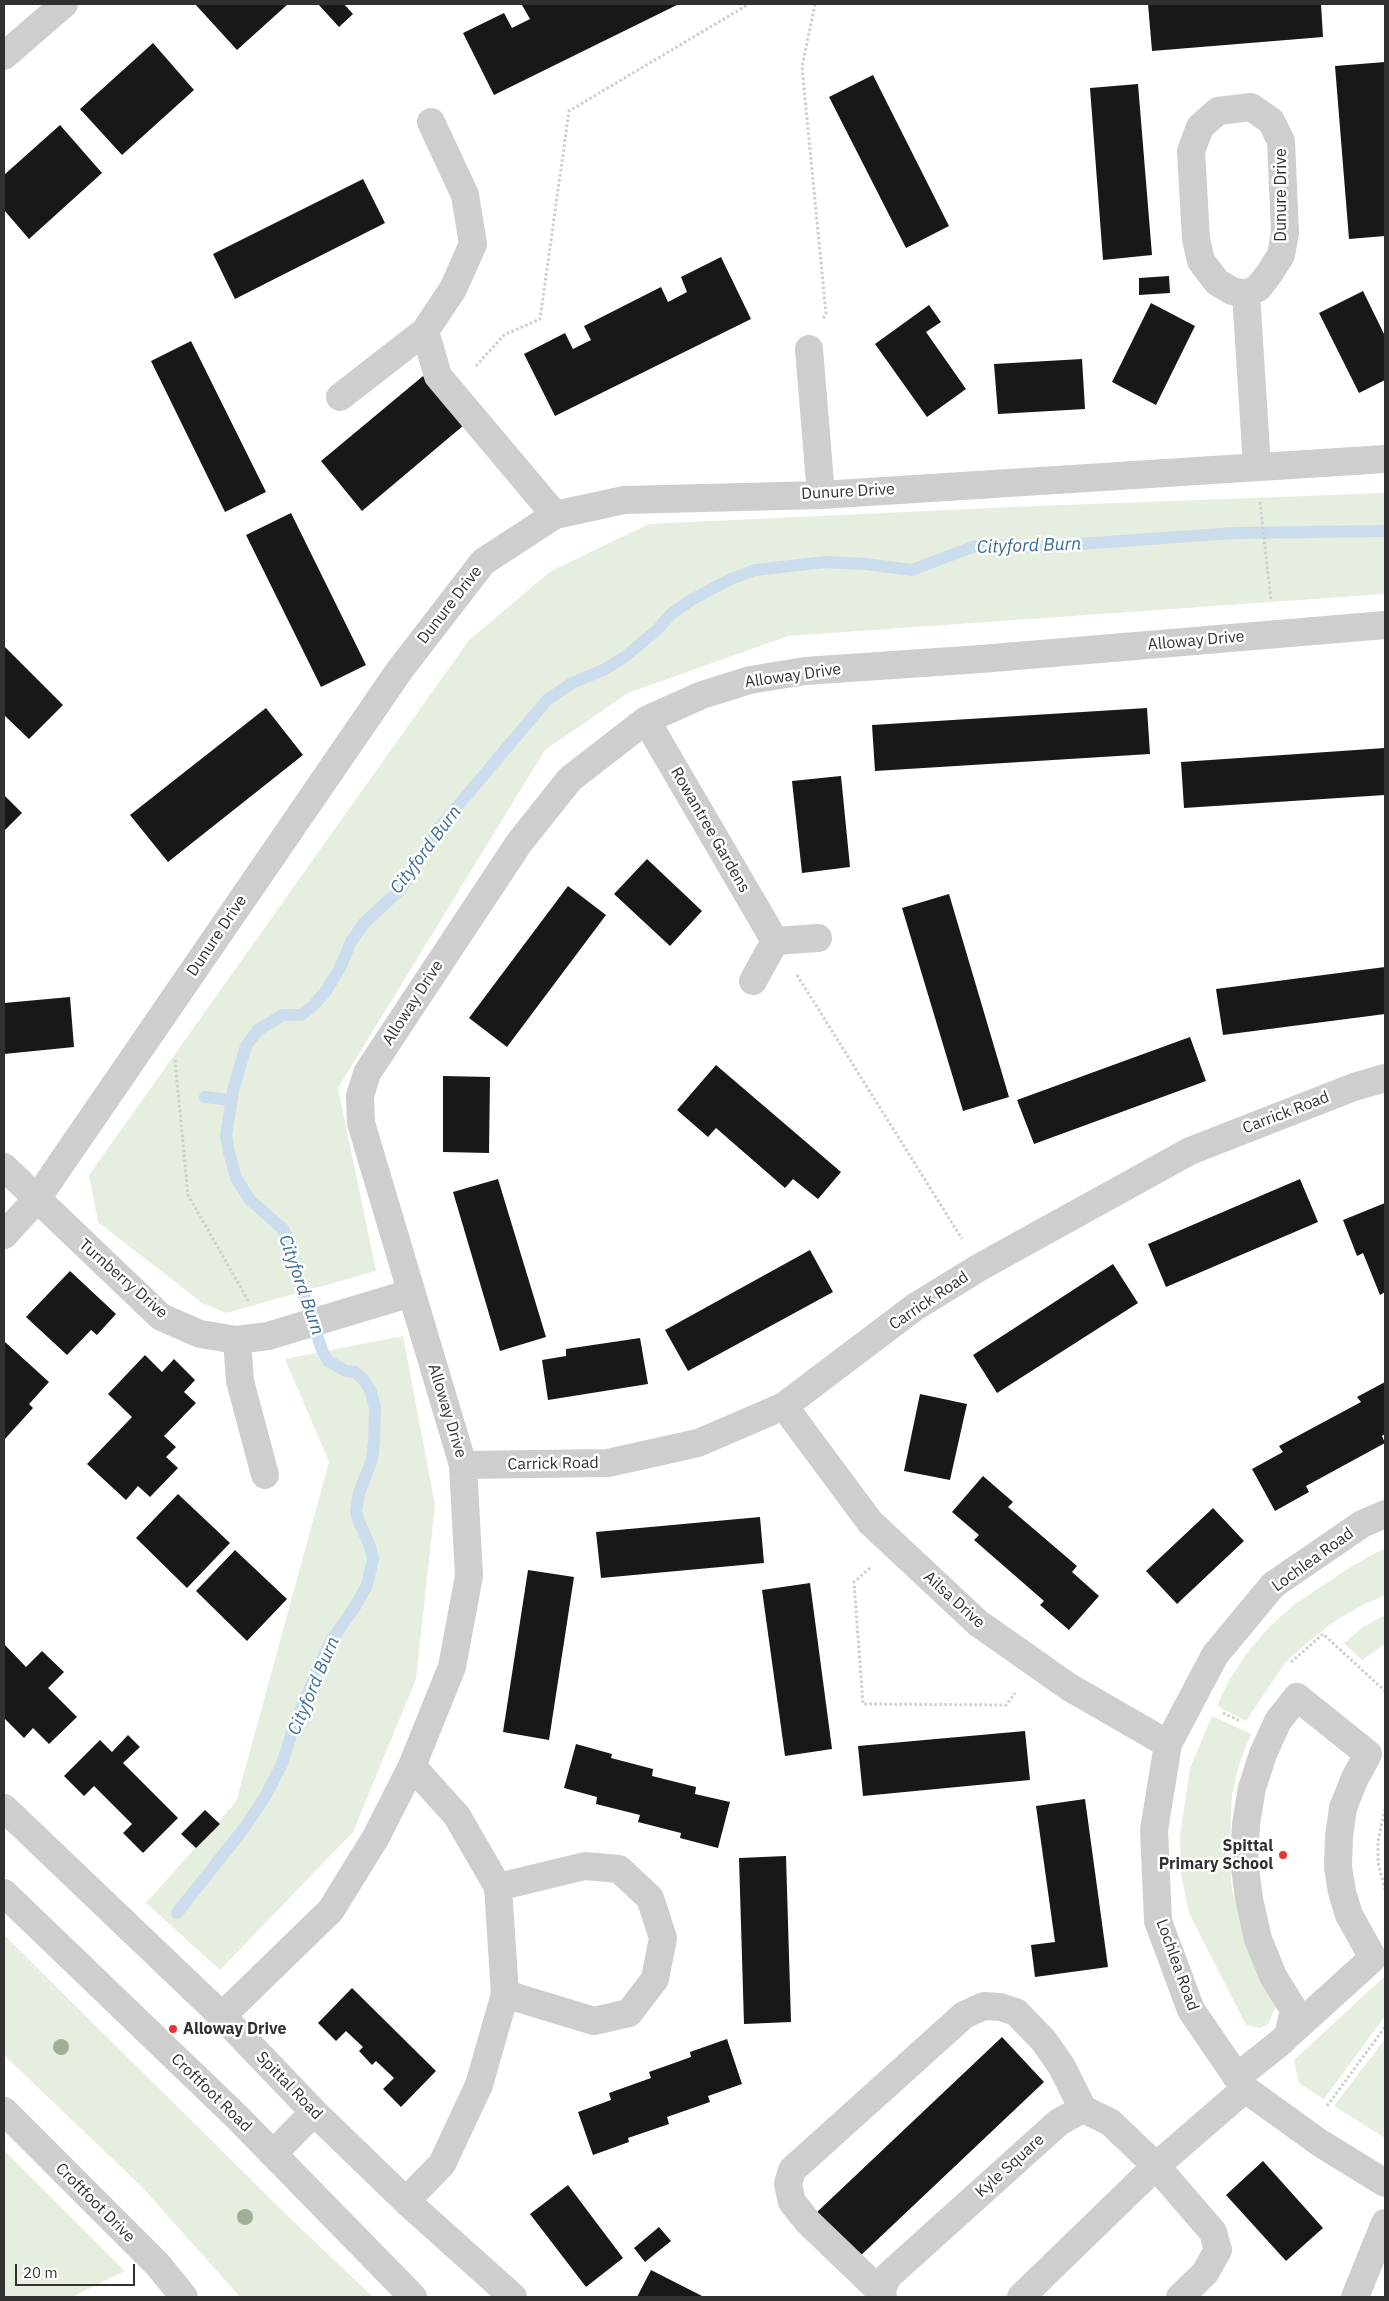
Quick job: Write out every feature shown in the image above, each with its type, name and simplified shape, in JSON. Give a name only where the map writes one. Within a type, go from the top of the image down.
[{"type":"street","points":[[4,56],[64,4]]},
{"type":"street","name":"Dunure Drive","points":[[1250,107],[1271,120],[1281,141],[1285,233],[1281,255],[1269,274],[1258,288],[1246,294],[1232,291],[1217,282],[1201,261],[1196,239],[1191,151],[1200,127],[1218,111],[1250,107]]},
{"type":"street","points":[[340,397],[425,331],[453,289],[473,244],[465,195],[431,122]]},
{"type":"street","points":[[1246,294],[1256,466]]},
{"type":"street","points":[[425,331],[438,376],[554,515]]},
{"type":"street","points":[[810,348],[821,495]]},
{"type":"street","name":"Dunure Drive","points":[[4,1235],[36,1200],[399,671],[484,562],[554,515],[624,500],[821,495],[1385,459]]},
{"type":"street","name":"Alloway Drive","points":[[222,2016],[331,1910],[376,1837],[412,1766],[452,1667],[468,1576],[463,1465],[361,1122],[360,1096],[367,1073],[519,843],[570,779],[646,720],[702,695],[750,680],[805,671],[1385,625]]},
{"type":"street","name":"Rowantree Gardens","points":[[646,720],[775,941]]},
{"type":"street","points":[[753,981],[775,941],[818,938]]},
{"type":"street","name":"Carrick Road","points":[[463,1465],[608,1463],[698,1443],[784,1406],[914,1307],[980,1267],[1190,1151],[1354,1086],[1385,1078]]},
{"type":"street","name":"Turnberry Drive","points":[[4,1167],[36,1200],[161,1317],[200,1334],[237,1340],[274,1334],[411,1293]]},
{"type":"street","points":[[237,1340],[240,1381],[265,1474]]},
{"type":"street","name":"Ailsa Drive","points":[[784,1406],[870,1522],[978,1623],[1069,1687],[1168,1744]]},
{"type":"street","name":"Lochlea Road","points":[[1385,1514],[1362,1524],[1273,1585],[1215,1656],[1168,1744],[1154,1830],[1158,1921],[1191,2010],[1241,2083],[1320,2144],[1385,2183]]},
{"type":"street","points":[[1021,2297],[1288,2035],[1374,1958],[1349,1915],[1342,1892],[1338,1867],[1338,1837],[1343,1808],[1354,1780],[1368,1754],[1296,1697],[1278,1721],[1263,1754],[1252,1788],[1246,1824],[1244,1860],[1249,1899],[1258,1938],[1273,1976],[1294,2010],[1288,2035]]},
{"type":"street","points":[[406,2201],[442,2164],[479,2085],[505,1994],[498,1887],[457,1816],[412,1766]]},
{"type":"street","name":"Spittal Road","points":[[4,1808],[222,2016],[314,2112],[406,2201],[513,2297]]},
{"type":"street","points":[[498,1887],[585,1866],[618,1869],[650,1898],[662,1938],[655,1980],[629,2013],[594,2022],[505,1994]]},
{"type":"street","name":"Croftfoot Road","points":[[4,1893],[273,2154],[413,2297]]},
{"type":"street","points":[[882,2295],[808,2222],[792,2202],[788,2184],[792,2170],[964,2015],[984,2006],[1000,2006],[1016,2012],[1044,2041],[1062,2067],[1083,2109],[1110,2122],[1156,2166],[1213,2232],[1218,2250],[1205,2273],[1180,2297]]},
{"type":"street","name":"Kyle Square","points":[[882,2295],[888,2276],[1059,2122],[1083,2109]]},
{"type":"street","name":"Croftfoot Drive","points":[[4,2111],[158,2266],[184,2297]]},
{"type":"street","points":[[273,2154],[314,2112]]},
{"type":"street","points":[[1355,2297],[1385,2223]]},
{"type":"path","points":[[453,392],[504,335],[540,319],[569,111],[749,4]]},
{"type":"path","points":[[810,348],[826,314],[802,66],[814,4]]},
{"type":"path","points":[[1256,466],[1274,634]]},
{"type":"path","points":[[775,941],[980,1267]]},
{"type":"path","points":[[170,1005],[188,1195],[274,1334]]},
{"type":"path","points":[[854,1582],[863,1704],[1006,1704]]},
{"type":"path","points":[[1385,1809],[1378,1841],[1378,1862],[1385,1890]]},
{"type":"path","points":[[1320,2144],[1319,2117],[1385,2027]]},
{"type":"green space","points":[[1385,493],[1385,594],[788,636],[628,693],[545,750],[338,1088],[376,1271],[226,1313],[202,1303],[98,1222],[89,1175],[469,640],[551,571],[649,524],[1012,507]]},
{"type":"green space","points":[[403,1336],[435,1505],[416,1679],[353,1832],[220,1970],[146,1903],[236,1802],[329,1462],[285,1359]]},
{"type":"green space","points":[[1385,1548],[1385,1595],[1359,1607],[1332,1623],[1308,1642],[1285,1663],[1246,1721],[1217,1706],[1229,1680],[1250,1649],[1270,1626],[1295,1604],[1352,1566]]},
{"type":"green space","points":[[1385,1615],[1385,1644],[1362,1660],[1344,1643],[1363,1627]]},
{"type":"green space","points":[[1212,1716],[1251,1734],[1239,1764],[1232,1794],[1229,1856],[1232,1890],[1240,1922],[1276,2006],[1268,2024],[1260,2028],[1246,2025],[1189,1913],[1181,1874],[1180,1836],[1190,1768]]},
{"type":"green space","points":[[4,1935],[294,2222],[373,2297],[240,2297],[142,2187],[4,2055]]},
{"type":"green space","points":[[1385,1976],[1385,2016],[1324,2099],[1299,2083],[1294,2060]]},
{"type":"green space","points":[[1385,2039],[1385,2138],[1334,2106]]},
{"type":"green space","points":[[4,2150],[125,2271],[72,2297],[4,2297]]},
{"type":"building","points":[[195,4],[288,4],[237,50]]},
{"type":"building","points":[[318,4],[344,4],[353,14],[339,27]]},
{"type":"building","points":[[679,4],[494,95],[463,33],[504,13],[512,28],[530,19],[522,5]]},
{"type":"building","points":[[1148,4],[1321,4],[1323,37],[1152,51]]},
{"type":"building","points":[[153,43],[194,90],[122,155],[80,109]]},
{"type":"building","points":[[1385,62],[1385,236],[1349,239],[1335,66]]},
{"type":"building","points":[[873,75],[949,226],[906,248],[829,97]]},
{"type":"building","points":[[1138,84],[1152,255],[1103,260],[1090,88]]},
{"type":"building","points":[[60,125],[102,173],[29,239],[4,210],[4,175]]},
{"type":"building","points":[[363,179],[385,223],[235,299],[213,254]]},
{"type":"building","points":[[721,257],[751,319],[555,416],[524,354],[565,333],[573,349],[591,340],[584,326],[661,287],[668,302],[687,292],[681,277]]},
{"type":"building","points":[[1169,276],[1170,293],[1139,295],[1139,278]]},
{"type":"building","points":[[1363,291],[1385,336],[1385,380],[1359,393],[1319,313]]},
{"type":"building","points":[[1151,303],[1195,326],[1156,405],[1112,382]]},
{"type":"building","points":[[929,305],[941,322],[926,332],[966,389],[927,417],[875,344]]},
{"type":"building","points":[[191,341],[266,492],[225,512],[151,361]]},
{"type":"building","points":[[1082,359],[1085,409],[998,414],[994,364]]},
{"type":"building","points":[[423,376],[464,425],[362,511],[321,461]]},
{"type":"building","points":[[291,513],[366,665],[321,687],[246,535]]},
{"type":"building","points":[[4,646],[63,705],[29,739],[4,715]]},
{"type":"building","points":[[266,708],[303,755],[168,862],[130,815]]},
{"type":"building","points":[[1147,708],[1150,754],[875,771],[872,725]]},
{"type":"building","points":[[1385,748],[1385,795],[1184,808],[1181,762]]},
{"type":"building","points":[[841,776],[850,867],[802,873],[792,781]]},
{"type":"building","points":[[4,795],[22,813],[4,831]]},
{"type":"building","points":[[647,859],[702,911],[670,946],[614,894]]},
{"type":"building","points":[[568,886],[606,915],[507,1047],[469,1018]]},
{"type":"building","points":[[949,894],[1009,1097],[963,1111],[902,908]]},
{"type":"building","points":[[1385,967],[1385,1014],[1223,1035],[1216,989]]},
{"type":"building","points":[[70,997],[74,1047],[4,1054],[4,1003]]},
{"type":"building","points":[[1190,1037],[1206,1081],[1034,1144],[1017,1100]]},
{"type":"building","points":[[716,1065],[841,1172],[818,1199],[793,1179],[785,1188],[716,1128],[708,1137],[677,1110]]},
{"type":"building","points":[[443,1076],[490,1077],[489,1153],[443,1152]]},
{"type":"building","points":[[498,1179],[546,1337],[500,1351],[453,1192]]},
{"type":"building","points":[[1300,1179],[1318,1222],[1166,1287],[1148,1244]]},
{"type":"building","points":[[1385,1203],[1385,1292],[1380,1295],[1363,1253],[1357,1256],[1343,1220]]},
{"type":"building","points":[[810,1250],[833,1292],[688,1371],[665,1330]]},
{"type":"building","points":[[1113,1264],[1138,1303],[997,1393],[973,1355]]},
{"type":"building","points":[[70,1271],[116,1314],[97,1335],[91,1330],[67,1355],[26,1317]]},
{"type":"building","points":[[640,1338],[648,1384],[548,1400],[542,1360],[566,1356],[566,1349]]},
{"type":"building","points":[[5,1342],[49,1382],[29,1404],[33,1408],[4,1440]]},
{"type":"building","points":[[145,1355],[162,1372],[174,1359],[195,1380],[184,1392],[196,1403],[164,1436],[176,1447],[166,1457],[178,1468],[150,1497],[138,1486],[126,1500],[87,1464],[132,1417],[108,1394]]},
{"type":"building","points":[[1385,1382],[1385,1434],[1382,1436],[1385,1443],[1306,1486],[1309,1492],[1275,1511],[1252,1469],[1283,1452],[1279,1446],[1361,1402],[1357,1397]]},
{"type":"building","points":[[920,1394],[967,1404],[950,1480],[904,1471]]},
{"type":"building","points":[[983,1476],[1013,1502],[1008,1507],[1077,1566],[1072,1572],[1099,1596],[1069,1630],[1040,1605],[1044,1601],[974,1540],[979,1535],[952,1512]]},
{"type":"building","points":[[178,1494],[230,1543],[187,1588],[136,1538]]},
{"type":"building","points":[[1213,1508],[1244,1541],[1177,1604],[1146,1571]]},
{"type":"building","points":[[760,1517],[764,1563],[601,1578],[596,1532]]},
{"type":"building","points":[[235,1550],[287,1599],[247,1641],[196,1591]]},
{"type":"building","points":[[528,1570],[574,1577],[549,1740],[503,1732]]},
{"type":"building","points":[[810,1583],[832,1749],[785,1756],[762,1590]]},
{"type":"building","points":[[4,1644],[26,1667],[42,1651],[64,1672],[48,1688],[77,1717],[49,1744],[33,1728],[24,1738],[4,1718]]},
{"type":"building","points":[[1025,1731],[1030,1780],[863,1796],[858,1746]]},
{"type":"building","points":[[128,1735],[140,1747],[123,1763],[178,1818],[143,1853],[123,1833],[132,1824],[94,1786],[84,1796],[64,1776],[100,1740],[112,1752]]},
{"type":"building","points":[[576,1744],[612,1754],[611,1758],[653,1769],[652,1776],[696,1787],[695,1794],[730,1802],[718,1848],[680,1838],[681,1833],[638,1822],[640,1815],[596,1804],[597,1797],[564,1788]]},
{"type":"building","points":[[1085,1799],[1108,1967],[1035,1977],[1031,1945],[1055,1942],[1036,1806]]},
{"type":"building","points":[[205,1810],[220,1824],[196,1848],[181,1834]]},
{"type":"building","points":[[786,1856],[791,2022],[744,2024],[739,1858]]},
{"type":"building","points":[[352,1988],[436,2071],[401,2107],[383,2089],[394,2078],[376,2061],[372,2065],[359,2051],[363,2047],[346,2031],[336,2041],[318,2023]]},
{"type":"building","points":[[1002,2037],[1044,2082],[858,2258],[816,2213]]},
{"type":"building","points":[[727,2039],[742,2084],[708,2096],[710,2102],[667,2117],[669,2124],[628,2138],[629,2142],[593,2155],[578,2112],[611,2100],[609,2093],[651,2078],[649,2072],[691,2057],[690,2052]]},
{"type":"building","points":[[1263,2161],[1323,2228],[1286,2261],[1226,2195]]},
{"type":"building","points":[[568,2185],[623,2258],[586,2287],[530,2214]]},
{"type":"building","points":[[659,2227],[671,2241],[645,2262],[634,2248]]},
{"type":"building","points":[[651,2270],[704,2297],[637,2297]]},
{"type":"waterway","name":"Cityford Burn","points":[[177,1913],[245,1827],[266,1795],[282,1764],[293,1729],[331,1641],[356,1605],[367,1585],[373,1559],[370,1546],[356,1511],[359,1493],[372,1460],[375,1408],[371,1392],[364,1380],[355,1372],[346,1371],[328,1361],[322,1350],[299,1281],[289,1241],[283,1229],[250,1200],[236,1178],[229,1152],[226,1136],[233,1091],[246,1046],[258,1030],[283,1015],[301,1015],[313,1006],[326,991],[340,968],[351,942],[364,923],[401,889],[440,827],[547,700],[572,683],[603,670],[622,659],[657,630],[671,614],[693,599],[731,579],[755,570],[825,562],[866,564],[912,570],[972,547],[990,544],[1023,548],[1234,533],[1385,531]]},
{"type":"waterway","points":[[205,1097],[231,1100]]},
{"type":"place","name":"Spittal Primary School","points":[[1283,1855]]},
{"type":"place","name":"Alloway Drive","points":[[173,2029]]}]
